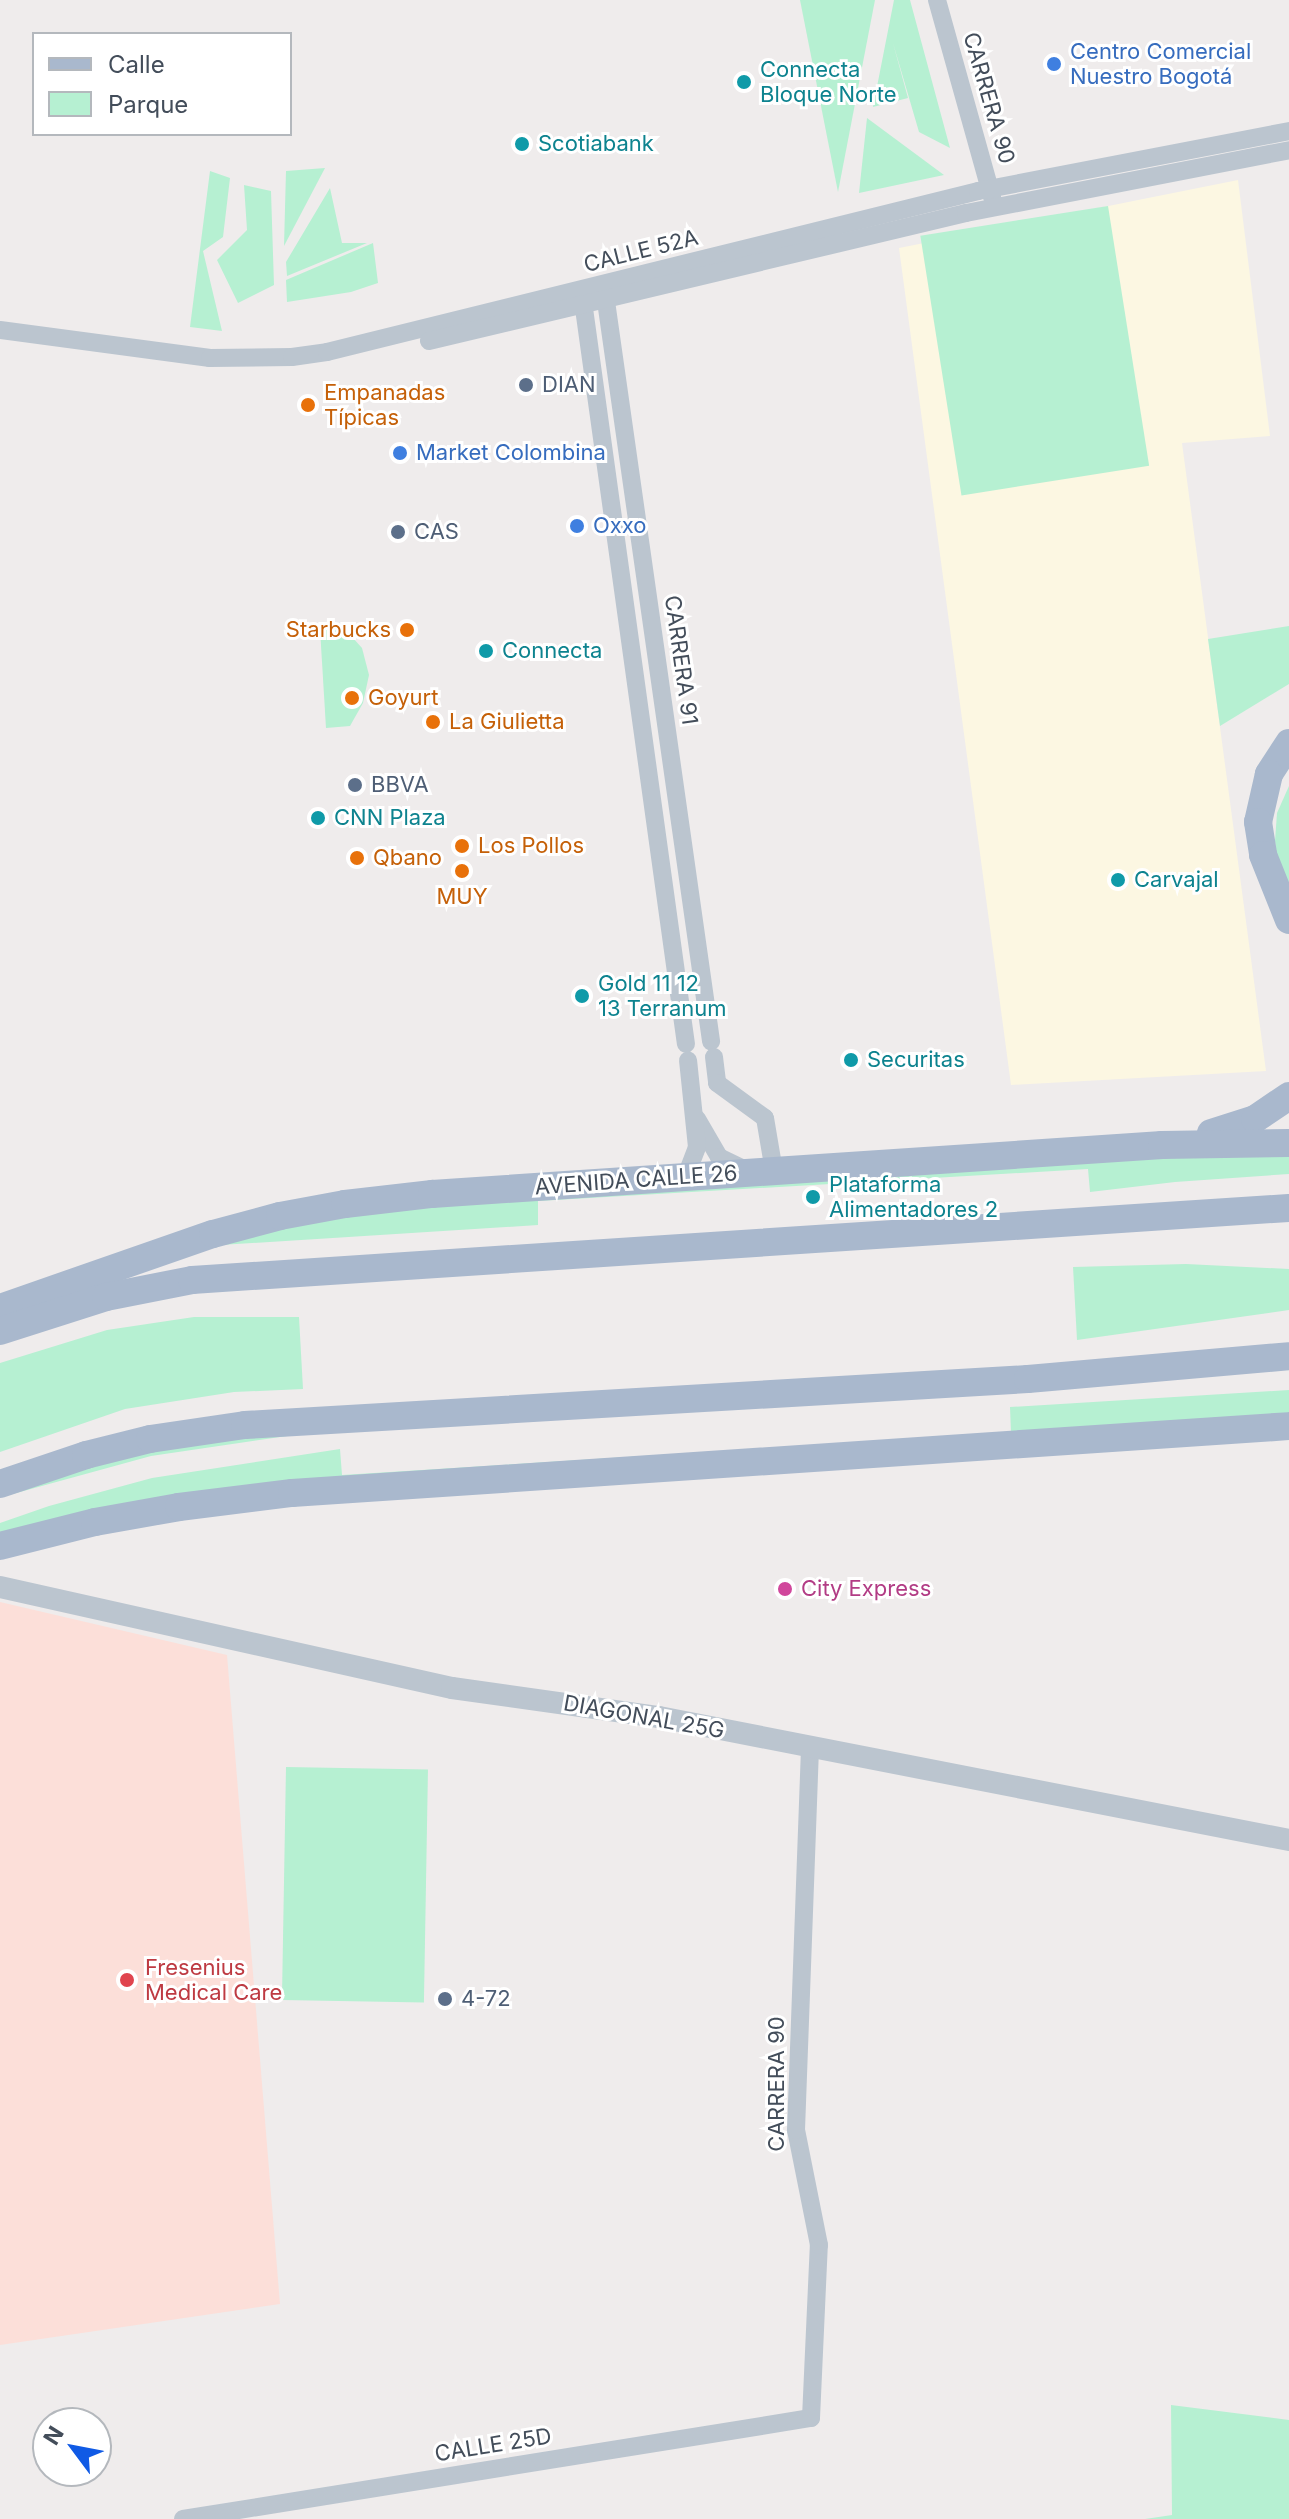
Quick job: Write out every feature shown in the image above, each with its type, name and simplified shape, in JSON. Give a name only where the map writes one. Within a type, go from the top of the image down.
[{"type":"main road","points":[[1289,743],[1269,774],[1258,822],[1263,855],[1289,920]]},
{"type":"main road","points":[[1162,1145],[1240,1125],[1271,1111],[1289,1096]]},
{"type":"main road","name":"AVENIDA CALLE 26","points":[[0,1308],[213,1234],[280,1216],[432,1194],[1162,1145],[1289,1143]]},
{"type":"main road","points":[[0,1331],[106,1297],[192,1280],[1289,1208]]},
{"type":"main road","points":[[0,1484],[86,1455],[150,1439],[245,1425],[1028,1379],[1289,1356]]},
{"type":"main road","points":[[0,1546],[109,1519],[292,1493],[1289,1426]]},
{"type":"street","name":"CARRERA 90","points":[[937,0],[995,208]]},
{"type":"street","name":"CALLE 52A","points":[[0,341],[143,363],[276,369],[350,358],[990,188],[1289,131]]},
{"type":"street","name":"CALLE 52A","points":[[604,292],[995,208],[1289,150]]},
{"type":"street","name":"CARRERA 91","points":[[604,292],[717,1083]]},
{"type":"street","name":"CALLE 52A","points":[[0,330],[210,358],[292,357],[582,298]]},
{"type":"street","points":[[582,298],[695,1115],[696,1152],[686,1176]]},
{"type":"street","points":[[691,1085],[717,1083],[765,1118],[763,1171],[719,1157],[695,1115]]},
{"type":"street","name":"DIAGONAL 25G","points":[[0,1587],[452,1688],[659,1717],[1289,1840]]},
{"type":"street","name":"CARRERA 90","points":[[810,1748],[796,2130],[819,2245],[811,2418]]},
{"type":"street","name":"CALLE 25D","points":[[183,2519],[811,2418]]},
{"type":"shaded area","name":"Carvajal","points":[[1238,180],[1270,436],[1182,443],[1266,1071],[1011,1085],[899,248]]},
{"type":"shaded area","name":"Fresenius Medical Care","points":[[0,1602],[227,1655],[280,2304],[0,2345]]},
{"type":"green space","points":[[800,0],[875,0],[838,192]]},
{"type":"green space","points":[[894,0],[910,0],[950,148],[919,132],[893,43],[908,98],[873,107]]},
{"type":"green space","points":[[867,118],[944,175],[859,193]]},
{"type":"green space","points":[[325,168],[284,246],[286,171]]},
{"type":"green space","points":[[210,171],[230,178],[223,237],[203,251],[222,331],[190,327]]},
{"type":"green space","points":[[244,185],[271,191],[274,285],[238,303],[217,260],[247,230]]},
{"type":"green space","points":[[330,188],[342,243],[367,243],[287,276],[286,262]]},
{"type":"green space","points":[[1108,206],[1149,466],[961,495],[920,236]]},
{"type":"green space","points":[[373,243],[378,283],[351,292],[287,302],[286,280]]},
{"type":"green space","points":[[1289,626],[1289,684],[1220,726],[1208,639]]},
{"type":"green space","points":[[343,627],[362,648],[369,675],[363,703],[350,726],[326,728],[320,629]]},
{"type":"green space","points":[[1289,786],[1289,890],[1278,866],[1275,841],[1277,813]]},
{"type":"green space","points":[[1289,1150],[1289,1174],[1090,1192],[1088,1169],[538,1201],[538,1225],[189,1247],[401,1205]]},
{"type":"green space","points":[[1186,1264],[1289,1269],[1289,1310],[1077,1340],[1073,1267]]},
{"type":"green space","points":[[194,1317],[299,1317],[303,1389],[234,1392],[125,1409],[0,1452],[0,1363],[107,1330]]},
{"type":"green space","points":[[1289,1390],[1289,1416],[317,1484],[0,1538],[0,1523],[152,1478],[340,1449],[342,1475],[1011,1433],[1010,1407]]},
{"type":"green space","points":[[294,1435],[151,1456],[9,1495],[52,1472],[180,1441]]},
{"type":"green space","points":[[286,1767],[428,1769],[424,2002],[282,2000]]},
{"type":"green space","points":[[1171,2405],[1289,2420],[1289,2519],[1145,2519],[1172,2515]]},
{"type":"place","name":"Centro Comercial Nuestro Bogotá","points":[[1054,64]]},
{"type":"place","name":"Connecta Bloque Norte","points":[[744,82]]},
{"type":"place","name":"Scotiabank","points":[[522,144]]},
{"type":"place","name":"DIAN","points":[[526,385]]},
{"type":"place","name":"Empanadas Típicas","points":[[308,405]]},
{"type":"place","name":"Market Colombina","points":[[400,453]]},
{"type":"place","name":"Oxxo","points":[[577,526]]},
{"type":"place","name":"CAS","points":[[398,532]]},
{"type":"place","name":"Starbucks","points":[[407,630]]},
{"type":"place","name":"Connecta","points":[[486,651]]},
{"type":"place","name":"Goyurt","points":[[352,698]]},
{"type":"place","name":"La Giulietta","points":[[433,722]]},
{"type":"place","name":"BBVA","points":[[355,785]]},
{"type":"place","name":"CNN Plaza","points":[[318,818]]},
{"type":"place","name":"Los Pollos","points":[[462,846]]},
{"type":"place","name":"Qbano","points":[[357,858]]},
{"type":"place","name":"MUY","points":[[462,871]]},
{"type":"place","name":"Carvajal","points":[[1118,880]]},
{"type":"place","name":"Gold 11 12 13 Terranum","points":[[582,996]]},
{"type":"place","name":"Securitas","points":[[851,1060]]},
{"type":"place","name":"Plataforma Alimentadores 2","points":[[813,1197]]},
{"type":"place","name":"City Express","points":[[785,1589]]},
{"type":"place","name":"Fresenius Medical Care","points":[[127,1980]]},
{"type":"place","name":"4-72","points":[[445,1999]]}]
